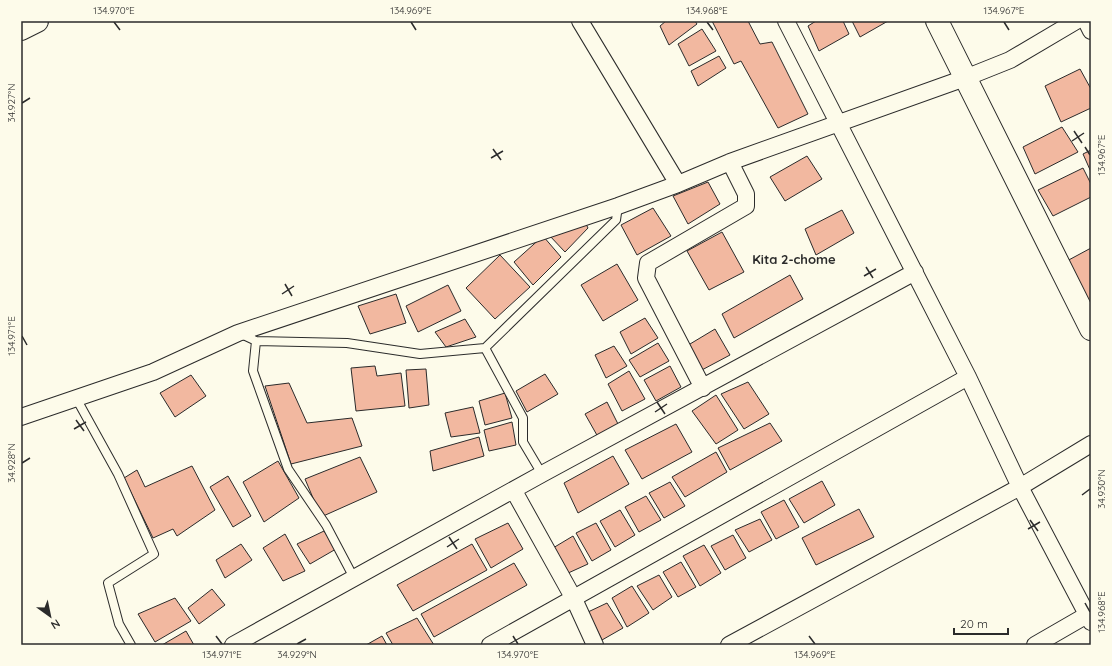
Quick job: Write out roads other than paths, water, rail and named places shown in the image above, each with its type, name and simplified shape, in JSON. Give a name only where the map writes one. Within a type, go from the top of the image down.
[{"type":"street","points":[[21,29],[37,21]]},
{"type":"street","points":[[580,21],[678,184]]},
{"type":"street","points":[[786,21],[968,377],[1020,487],[1089,618],[1035,645]]},
{"type":"street","points":[[937,21],[1091,329]]},
{"type":"street","points":[[21,417],[153,372],[238,333],[618,206],[678,184],[730,162],[965,78],[1010,60],[1076,21]]},
{"type":"street","points":[[1086,21],[1091,31]]},
{"type":"street","points":[[704,388],[646,278],[648,263],[746,206],[746,194],[730,162]]},
{"type":"street","points":[[233,645],[514,491],[542,474],[704,388],[915,272]]},
{"type":"street","points":[[490,645],[968,377]]},
{"type":"street","points":[[729,645],[1020,487],[1091,444]]},
{"type":"street","points":[[514,491],[574,599],[595,645]]},
{"type":"lane","points":[[238,333],[256,342],[347,343],[420,354],[485,348],[616,220],[618,206]]},
{"type":"lane","points":[[256,342],[253,371],[288,469],[326,525],[354,578]]},
{"type":"lane","points":[[485,348],[523,418],[523,442],[542,474]]},
{"type":"lane","points":[[76,398],[118,474],[154,554],[108,583],[119,624],[131,645]]},
{"type":"district","name":"Kita 2-chome","points":[[794,259]]}]
